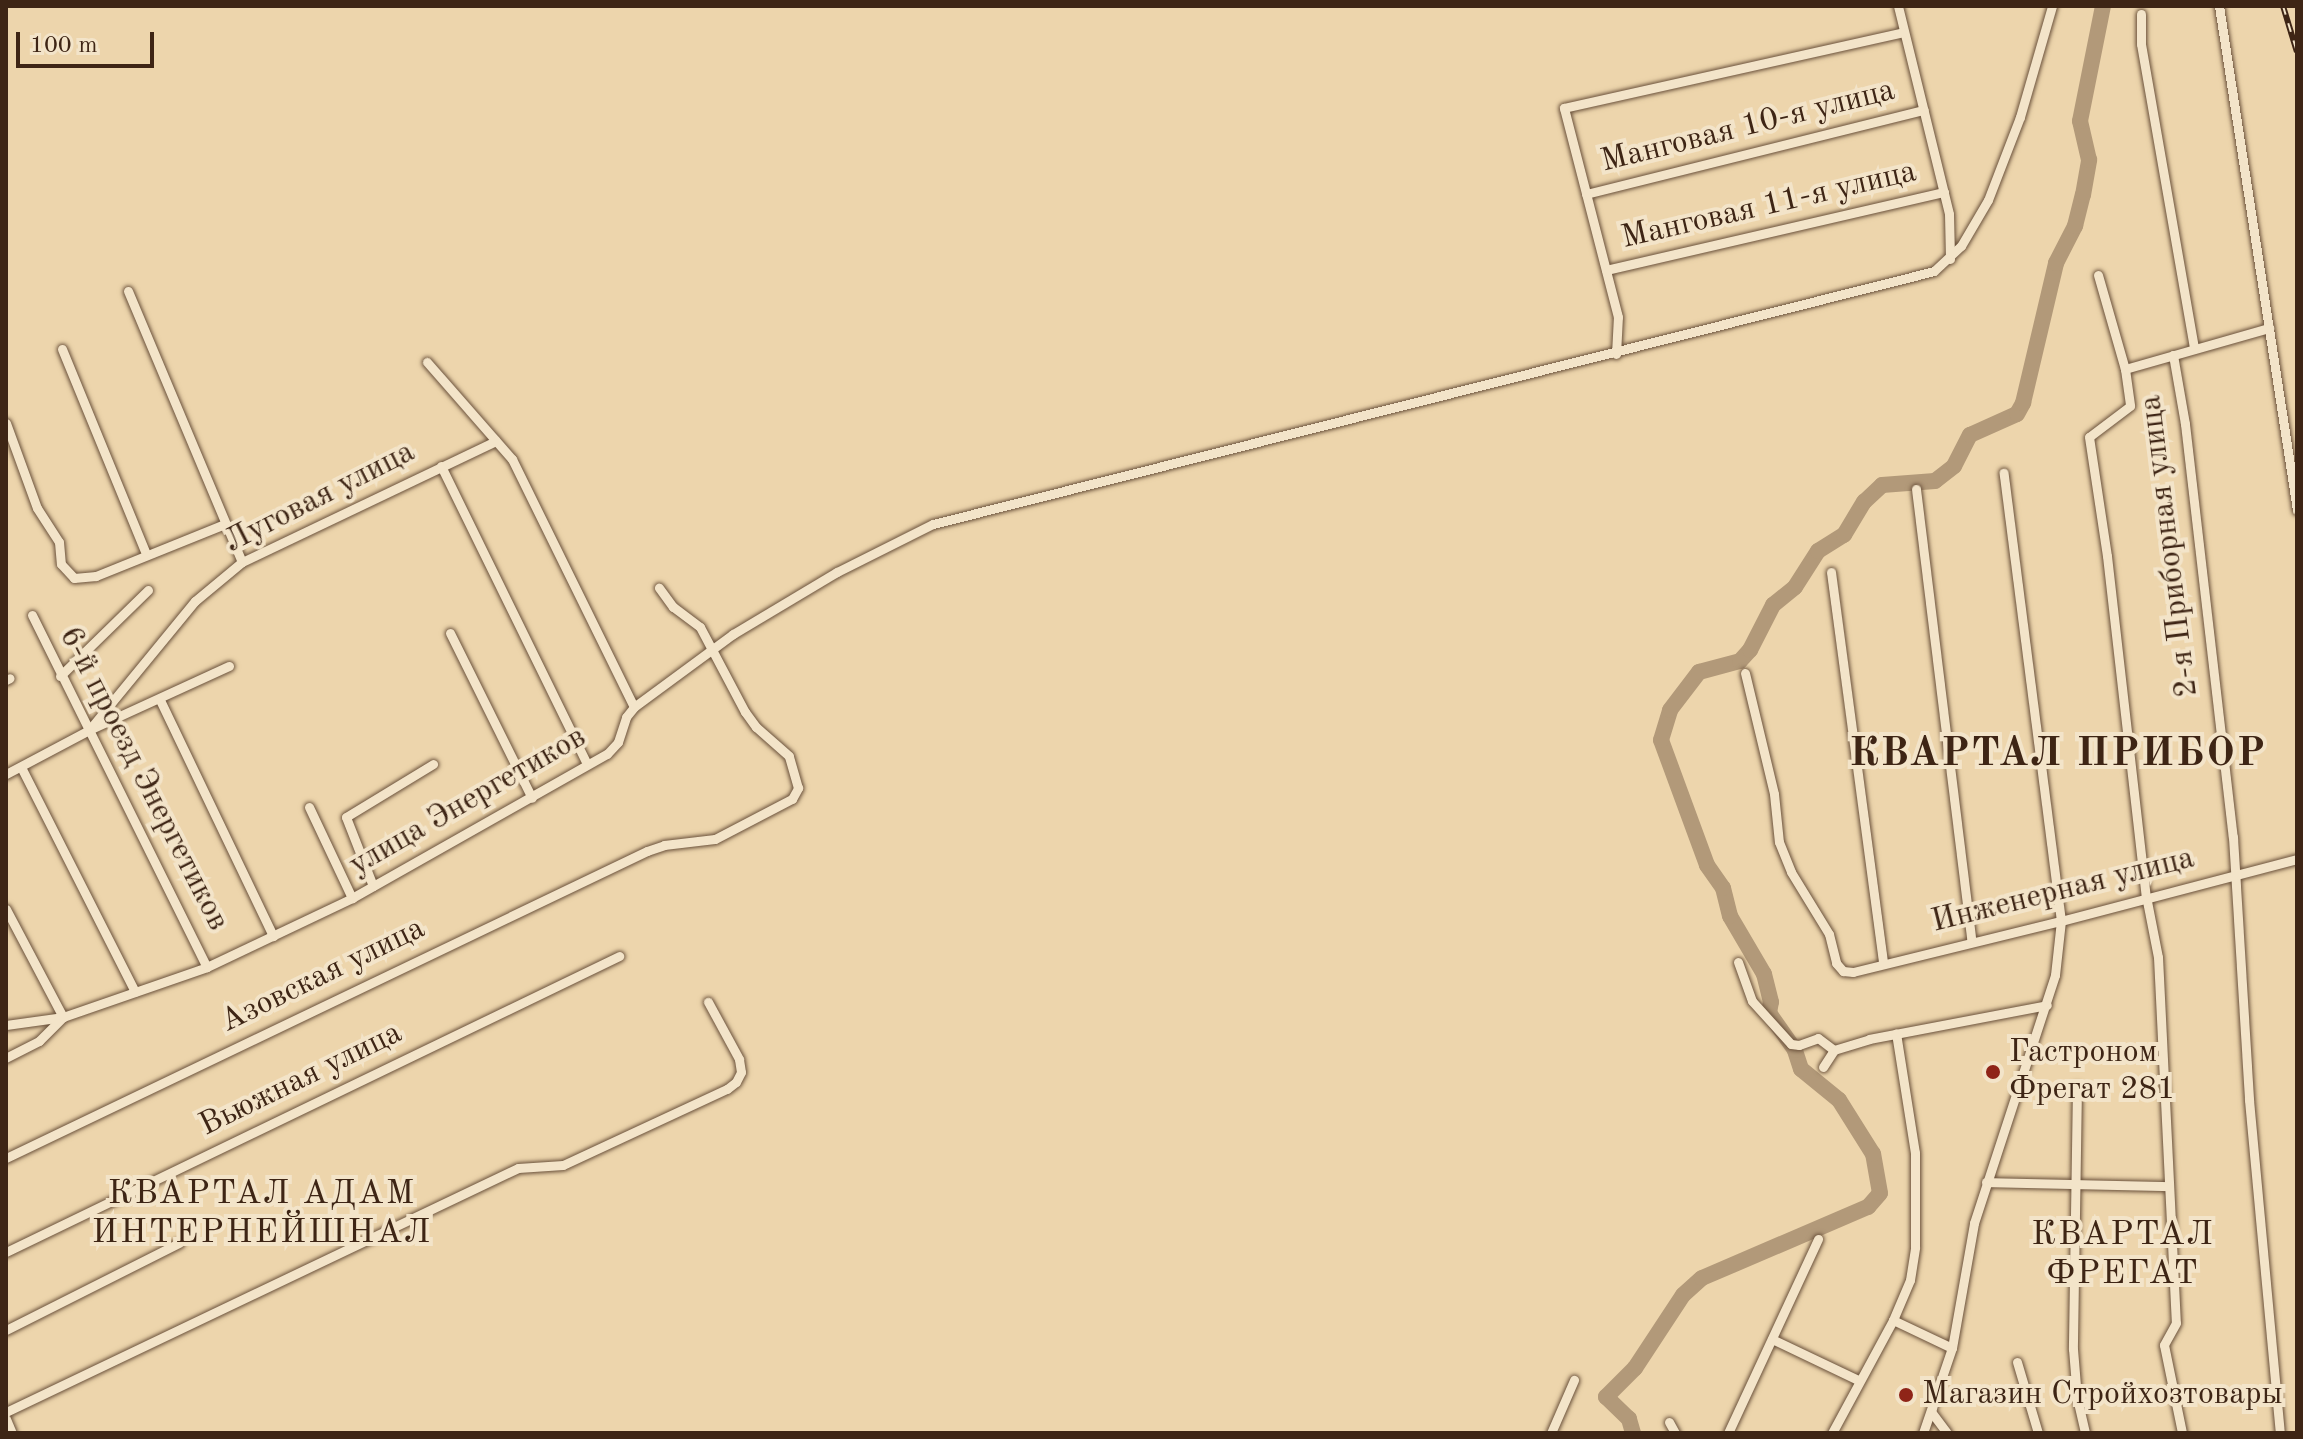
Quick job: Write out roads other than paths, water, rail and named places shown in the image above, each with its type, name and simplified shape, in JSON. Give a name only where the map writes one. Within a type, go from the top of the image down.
[{"type":"street","points":[[1898,6],[1944,192],[1951,234],[1950,259]]},
{"type":"street","points":[[1950,259],[1988,200],[2020,117],[2052,6]]},
{"type":"street","points":[[2219,6],[2297,510]]},
{"type":"street","points":[[2141,14],[2141,44],[2194,347]]},
{"type":"street","points":[[1616,354],[1618,317],[1564,108],[1904,32]]},
{"type":"street","name":"Манговая 10-я улица","points":[[1586,194],[1924,110]]},
{"type":"street","name":"Манговая 11-я улица","points":[[1606,270],[1944,192]]},
{"type":"street","name":"улица Энергетиков","points":[[6,1025],[63,1017],[207,967],[352,898],[607,754],[618,742],[626,717],[634,707],[710,651],[837,572],[933,524],[1616,354],[1934,271],[1950,259]]},
{"type":"street","points":[[2098,275],[2125,369],[2130,406],[2089,437],[2107,556],[2146,896],[2158,957],[2176,1323],[2164,1345],[2182,1433]]},
{"type":"street","points":[[128,291],[242,562]]},
{"type":"street","points":[[2125,369],[2269,328]]},
{"type":"street","points":[[62,349],[146,554]]},
{"type":"street","name":"2-я Приборная улица","points":[[2173,355],[2185,424],[2235,874],[2249,1100],[2280,1433]]},
{"type":"street","points":[[427,362],[512,459],[634,707]]},
{"type":"street","points":[[6,423],[37,508],[59,542],[61,564],[66,573],[84,580],[225,524]]},
{"type":"street","name":"Луговая улица","points":[[89,730],[195,601],[242,562],[496,441]]},
{"type":"street","points":[[441,466],[587,764]]},
{"type":"street","points":[[1923,1433],[1952,1348],[1974,1223],[2047,1005],[2055,975],[2061,921],[2004,473]]},
{"type":"street","points":[[1916,489],[1972,942]]},
{"type":"street","points":[[1831,572],[1883,963]]},
{"type":"street","name":"Азовская улица","points":[[6,1158],[515,913],[664,845],[715,839],[792,799],[798,788],[789,756],[750,720],[710,651],[700,627],[673,607],[659,588]]},
{"type":"street","points":[[60,676],[148,590]]},
{"type":"street","name":"6-й проезд Энергетиков","points":[[32,615],[207,967]]},
{"type":"street","points":[[450,633],[532,798]]},
{"type":"street","points":[[6,774],[89,730],[229,666]]},
{"type":"street","name":"Инженерная улица","points":[[1745,673],[1774,794],[1779,842],[1791,872],[1829,934],[1836,963],[1843,971],[2061,921],[2146,896],[2297,859]]},
{"type":"street","points":[[160,700],[273,936]]},
{"type":"street","points":[[373,886],[346,817],[433,764]]},
{"type":"street","points":[[21,767],[135,992]]},
{"type":"street","points":[[309,807],[352,898]]},
{"type":"street","points":[[6,909],[63,1017],[39,1041],[6,1058]]},
{"type":"street","name":"Вьюжная улица","points":[[6,1252],[619,956]]},
{"type":"street","points":[[1738,962],[1752,1001],[1791,1044],[1799,1045],[1818,1038],[1834,1050]]},
{"type":"street","points":[[6,1412],[518,1168],[563,1165],[727,1089],[741,1072],[739,1059],[733,1042],[708,1002]]},
{"type":"street","points":[[1823,1067],[1834,1050],[1896,1033],[2047,1005]]},
{"type":"street","points":[[1832,1433],[1893,1320],[1910,1280],[1915,1247],[1915,1153],[1896,1033]]},
{"type":"street","points":[[2077,1087],[2073,1349],[2077,1398],[2085,1433]]},
{"type":"street","points":[[1986,1182],[2168,1186]]},
{"type":"street","points":[[1728,1433],[1818,1239]]},
{"type":"street","points":[[6,1330],[179,1243]]},
{"type":"street","points":[[1893,1320],[1952,1348]]},
{"type":"street","points":[[1772,1339],[1858,1380]]},
{"type":"street","points":[[2017,1362],[2038,1433]]},
{"type":"street","points":[[1551,1433],[1574,1380]]},
{"type":"street","points":[[1932,1413],[1940,1418],[1947,1433]]},
{"type":"street","points":[[6,1419],[12,1433]]},
{"type":"street","points":[[1669,1422],[1675,1433]]},
{"type":"waterway","points":[[1633,1433],[1629,1419],[1606,1397],[1635,1368],[1683,1295],[1702,1278],[1868,1207],[1880,1193],[1873,1154],[1839,1100],[1801,1069],[1795,1050],[1769,1013],[1771,1002],[1764,974],[1730,916],[1723,888],[1707,865],[1661,740],[1670,710],[1699,672],[1740,661],[1750,650],[1773,605],[1795,587],[1818,551],[1844,535],[1864,502],[1882,485],[1935,481],[1954,466],[1970,435],[2017,414],[2023,403],[2056,263],[2075,226],[2083,195],[2089,160],[2080,121],[2103,6]]},
{"type":"railway","points":[[2283,6],[2297,52]]},
{"type":"place","name":"Гастроном Фрегат 281","points":[[1993,1072]]},
{"type":"place","name":"Магазин Стройхозтовары","points":[[1906,1395]]},
{"type":"district","name":"КВАРТАЛ ПРИБОР","points":[[2058,755]]},
{"type":"district","name":"КВАРТАЛ АДАМ ИНТЕРНЕЙШНАЛ","points":[[262,1214]]},
{"type":"district","name":"КВАРТАЛ ФРЕГАТ","points":[[2123,1254]]}]
